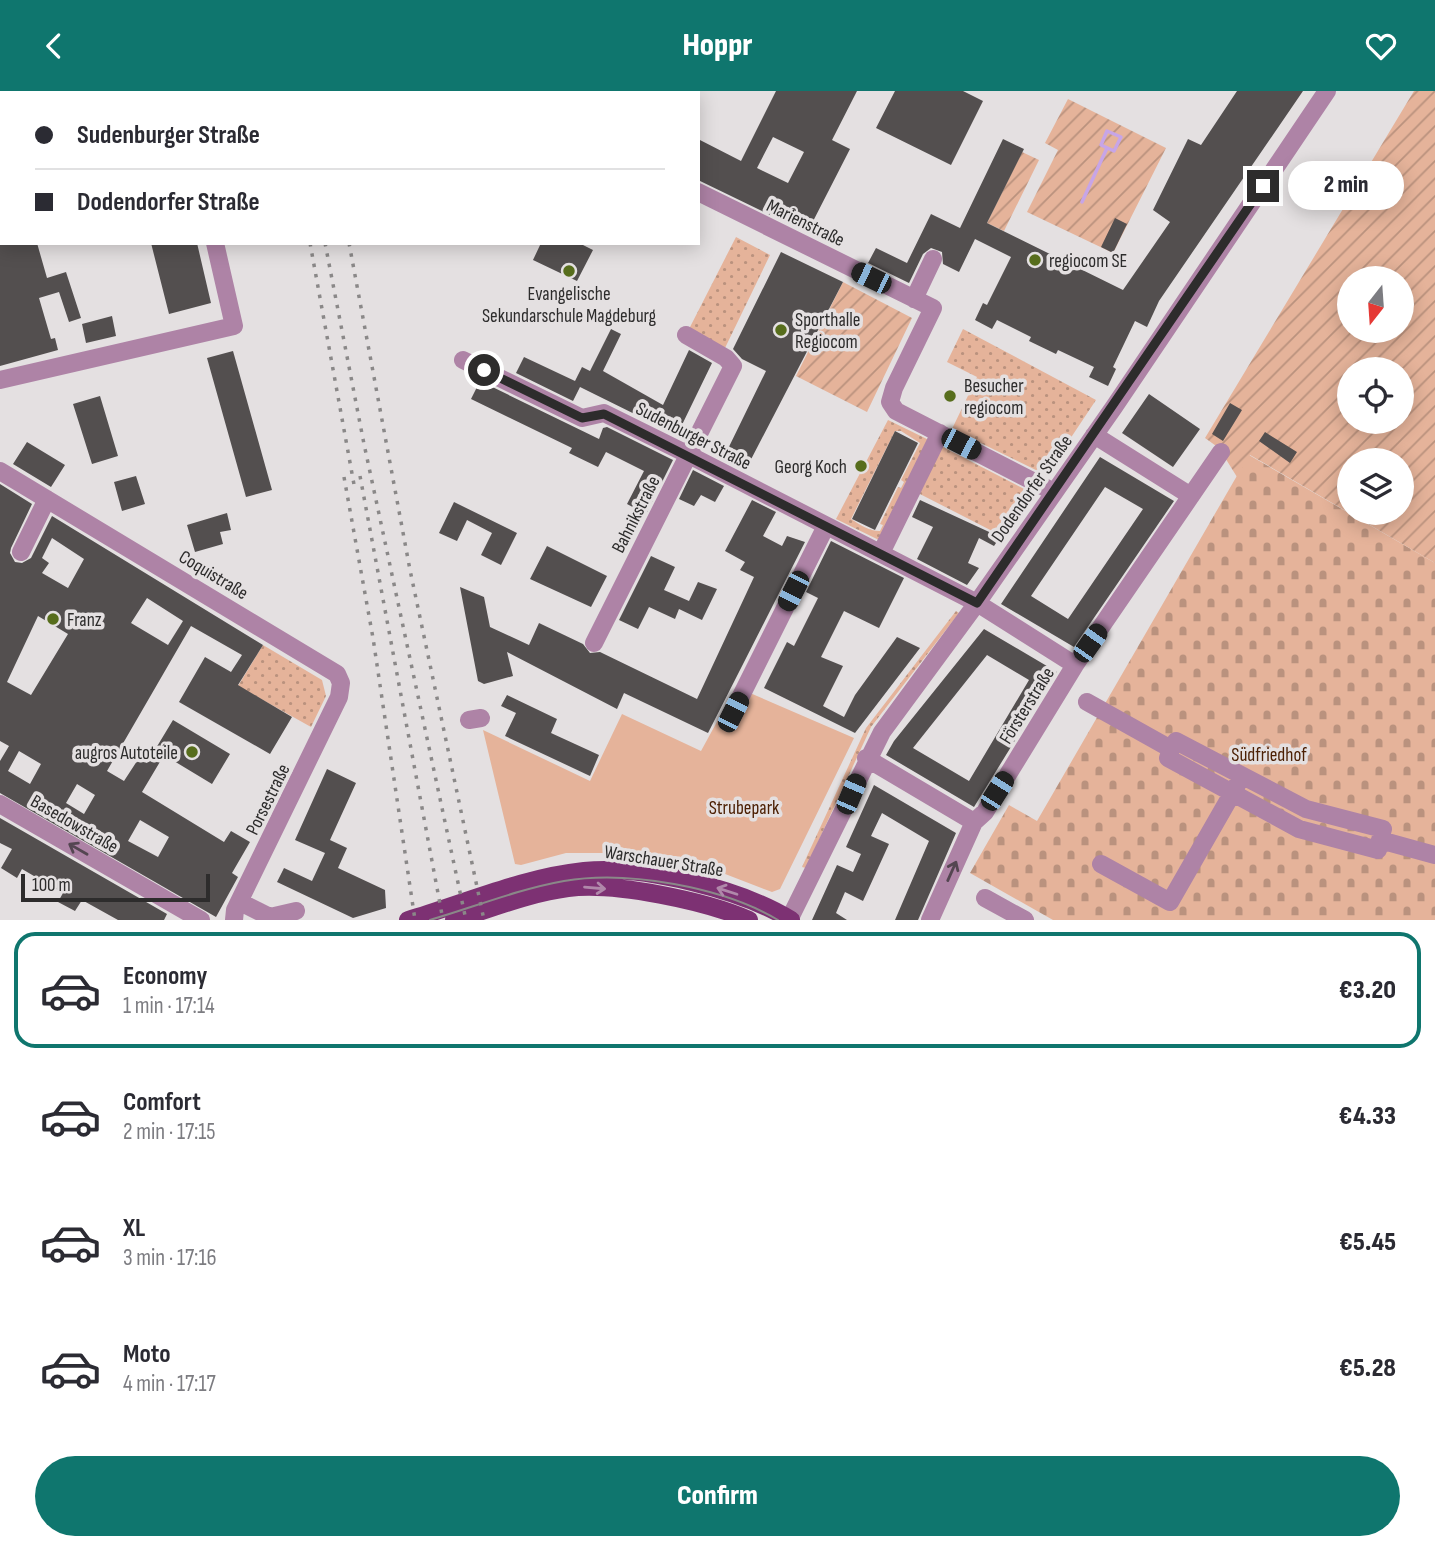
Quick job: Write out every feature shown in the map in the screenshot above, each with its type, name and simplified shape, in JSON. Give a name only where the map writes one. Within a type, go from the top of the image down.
[{"type":"main road","name":"Warschauer Straße","points":[[408,920],[544,879],[599,870],[715,888],[767,906],[790,920]]},
{"type":"main road","name":"Warschauer Straße","points":[[454,920],[551,891],[590,887],[703,904],[749,920]]},
{"type":"street","name":"Dodendorfer Straße","points":[[790,920],[866,758],[882,732],[977,603],[1094,435],[1326,91]]},
{"type":"street","name":"Marienstraße","points":[[700,193],[933,308],[894,388],[890,402],[896,411],[940,433]]},
{"type":"street","points":[[0,380],[234,326],[215,245]]},
{"type":"street","points":[[914,299],[933,259]]},
{"type":"street","name":"Bahnikstraße","points":[[594,643],[733,366],[726,358],[686,335]]},
{"type":"street","name":"Sudenburger Straße","points":[[463,360],[582,418],[604,414],[689,454],[977,603],[1075,665]]},
{"type":"street","points":[[881,553],[940,433],[1054,492]]},
{"type":"street","points":[[1094,435],[1191,496]]},
{"type":"street","name":"Försterstraße","points":[[930,920],[974,822],[985,812],[1075,665],[1221,452]]},
{"type":"street","name":"Coquistraße","points":[[0,471],[332,670],[341,683],[339,697]]},
{"type":"street","points":[[21,552],[47,499]]},
{"type":"street","points":[[733,712],[826,526]]},
{"type":"street","name":"Porsestraße","points":[[234,920],[240,902],[339,697]]},
{"type":"street","points":[[1087,702],[1171,749]]},
{"type":"street","points":[[1176,741],[1306,809],[1383,829],[1378,850],[1299,829],[1168,758],[1171,749],[1176,741]]},
{"type":"street","points":[[866,758],[974,822]]},
{"type":"street","points":[[1101,865],[1170,902],[1242,775]]},
{"type":"street","name":"Basedowstraße","points":[[0,804],[201,920]]},
{"type":"street","points":[[1380,840],[1435,855]]},
{"type":"street","points":[[985,898],[1025,920]]},
{"type":"street","points":[[240,902],[270,917],[296,911]]},
{"type":"green space","points":[[1414,91],[1435,91],[1435,563],[1370,525],[1414,525],[1414,448],[1337,448],[1337,506],[1250,455],[1237,477],[1219,448],[1205,438]]},
{"type":"green space","points":[[1068,99],[1166,148],[1113,253],[1027,212],[1058,150],[1045,143]]},
{"type":"green space","points":[[1022,152],[1039,160],[1004,231],[987,223]]},
{"type":"green space","points":[[736,237],[770,255],[725,348],[689,329]]},
{"type":"green space","points":[[843,282],[912,318],[867,412],[796,376]]},
{"type":"green space","points":[[963,329],[1096,400],[1046,475],[952,429],[977,377],[947,362]]},
{"type":"green space","points":[[888,420],[931,441],[881,541],[836,519]],"holes":[[[895,431],[901,431],[920,443],[901,480],[904,482],[901,488],[898,487],[880,524],[883,525],[880,531],[872,530],[851,519]]]},
{"type":"green space","points":[[941,446],[1032,493],[1004,537],[916,492]]},
{"type":"green space","name":"Südfriedhof","points":[[1249,455],[1337,506],[1337,525],[1370,525],[1435,563],[1435,920],[1053,920],[970,873],[1009,805],[1037,821]]},
{"type":"green space","points":[[956,611],[959,613],[871,727],[806,868],[802,867],[866,728]]},
{"type":"green space","points":[[263,645],[322,680],[326,696],[311,727],[238,686]]},
{"type":"green space","name":"Strubepark","points":[[736,687],[854,738],[780,889],[772,892],[720,872],[610,853],[566,853],[521,865],[515,864],[483,730],[590,781],[622,714],[701,751]]},
{"type":"building","points":[[776,91],[857,91],[832,140],[850,149],[807,233],[700,181],[700,140],[741,161]],"holes":[[[773,137],[804,152],[788,183],[757,168]]]},
{"type":"building","points":[[895,91],[963,91],[983,101],[951,165],[876,128]]},
{"type":"building","points":[[1237,91],[1303,91],[1159,301],[1147,327],[1135,321],[1113,367],[1116,369],[1108,386],[1089,377],[1094,367],[1058,350],[1056,354],[1029,341],[1031,337],[997,320],[992,329],[975,320],[983,303],[987,305],[1011,257],[975,239],[959,272],[943,264],[942,252],[931,248],[923,254],[909,283],[868,263],[876,248],[907,263],[931,214],[960,228],[1003,139],[1024,149],[987,223],[1123,290],[1170,222],[1153,210],[1188,139],[1201,145]]},
{"type":"building","points":[[1115,218],[1127,224],[1113,253],[1101,247]]},
{"type":"building","points":[[0,245],[38,245],[47,278],[66,272],[81,318],[69,322],[59,292],[39,298],[51,339],[55,338],[58,350],[0,366]]},
{"type":"building","points":[[152,245],[197,245],[211,303],[169,314]]},
{"type":"building","name":"Evangelische Sekundarschule Magdeburg","points":[[540,245],[583,245],[593,250],[577,281],[533,260]]},
{"type":"building","name":"Sporthalle Regiocom","points":[[781,252],[843,282],[745,471],[723,459],[766,371],[742,359],[733,349]]},
{"type":"building","points":[[112,316],[116,336],[86,343],[82,324]]},
{"type":"building","points":[[611,329],[621,334],[603,371],[663,405],[689,350],[712,363],[679,431],[673,433],[580,387],[573,401],[516,373],[524,357],[575,381],[582,367],[590,371]]},
{"type":"building","points":[[233,351],[272,490],[246,497],[207,358]]},
{"type":"building","points":[[480,381],[599,439],[603,428],[607,427],[673,460],[646,514],[627,504],[644,471],[606,452],[598,467],[569,453],[572,448],[471,399]]},
{"type":"building","points":[[1149,394],[1200,429],[1173,467],[1122,433]]},
{"type":"building","points":[[100,396],[118,456],[92,464],[73,404]]},
{"type":"building","points":[[1230,403],[1242,410],[1223,441],[1212,434]]},
{"type":"building","points":[[895,431],[918,443],[875,530],[852,519]]},
{"type":"building","points":[[1265,432],[1297,452],[1290,463],[1259,441]]},
{"type":"building","points":[[27,442],[65,465],[51,487],[13,464]]},
{"type":"building","points":[[1100,457],[1174,501],[1074,647],[1001,604]],"holes":[[[1105,487],[1143,509],[1068,619],[1031,596]]]},
{"type":"building","points":[[693,470],[724,486],[715,502],[701,495],[694,506],[679,499]]},
{"type":"building","points":[[136,476],[145,504],[122,511],[114,482]]},
{"type":"building","points":[[0,484],[32,504],[11,548],[10,553],[15,562],[22,563],[31,558],[52,516],[263,645],[238,685],[292,717],[270,754],[179,702],[205,657],[231,672],[242,655],[191,626],[107,771],[124,781],[139,758],[147,763],[173,720],[230,754],[212,784],[164,755],[142,792],[224,842],[231,831],[250,842],[232,873],[238,877],[216,917],[0,793],[0,761],[9,746],[0,741]],"holes":[[[52,538],[84,559],[68,588],[42,573],[49,563],[42,558]],[[147,598],[183,621],[168,645],[131,623]],[[38,616],[68,634],[31,695],[7,682]],[[19,751],[41,764],[30,784],[8,771]],[[77,784],[95,795],[84,814],[66,803]],[[140,820],[169,837],[158,857],[128,841]]]},
{"type":"building","points":[[752,500],[776,512],[763,536],[782,546],[787,536],[805,542],[708,733],[624,693],[617,709],[507,652],[513,676],[484,684],[478,681],[460,587],[484,597],[490,627],[529,645],[539,623],[583,644],[590,653],[600,652],[697,699],[754,577],[740,570],[745,562],[725,551]]},
{"type":"building","points":[[920,500],[1000,537],[994,546],[979,538],[968,563],[979,568],[967,585],[917,559],[933,527],[912,517]]},
{"type":"building","points":[[454,502],[517,533],[501,565],[481,555],[492,533],[467,520],[457,541],[439,533]]},
{"type":"building","points":[[227,513],[231,530],[220,532],[223,544],[195,552],[187,525]]},
{"type":"building","points":[[831,541],[904,578],[879,628],[844,611],[821,657],[843,666],[823,706],[844,717],[855,695],[897,637],[920,648],[855,733],[764,688],[787,642],[794,646],[818,598],[806,592]]},
{"type":"building","points":[[547,546],[607,576],[591,607],[530,579]]},
{"type":"building","points":[[651,556],[675,567],[664,590],[689,601],[698,582],[717,589],[702,620],[679,609],[675,619],[649,607],[638,629],[619,620]]},
{"type":"building","points":[[984,629],[1057,672],[974,807],[886,755],[894,741]],"holes":[[[987,655],[1029,680],[969,781],[913,748]]]},
{"type":"building","points":[[507,695],[557,719],[551,733],[599,755],[590,776],[505,736],[516,713],[501,706]]},
{"type":"building","points":[[327,769],[356,783],[330,840],[347,848],[338,868],[385,890],[386,908],[353,918],[277,882],[284,868],[312,881],[325,853],[295,840]]},
{"type":"building","points":[[874,785],[956,833],[918,920],[895,920],[929,841],[882,813],[871,836],[889,844],[863,901],[845,892],[836,913],[847,920],[812,920],[837,865],[853,872],[861,854],[846,847]]},
{"type":"building","points":[[0,818],[167,914],[164,920],[118,920],[82,900],[75,911],[58,902],[63,893],[22,869],[17,878],[1,868],[12,849],[0,843]]},
{"type":"waterway","points":[[1107,131],[1121,137],[1114,151],[1101,145],[1107,131]]},
{"type":"waterway","points":[[1082,202],[1107,148]]},
{"type":"tram line","points":[[430,920],[547,884],[589,878],[645,880],[703,890],[756,908],[778,920]]},
{"type":"railway","points":[[310,245],[355,490]]},
{"type":"railway","points":[[325,245],[364,444],[466,920]]},
{"type":"railway","points":[[349,245],[410,570],[484,920]]},
{"type":"railway","points":[[360,476],[443,920]]},
{"type":"railway","points":[[344,477],[373,638],[415,920]]},
{"type":"place","name":"regiocom SE","points":[[1035,260]]},
{"type":"place","name":"Evangelische Sekundarschule Magdeburg","points":[[569,271]]},
{"type":"place","name":"Sporthalle Regiocom","points":[[781,330]]},
{"type":"place","name":"Besucher regiocom","points":[[950,396]]},
{"type":"place","name":"Georg Koch","points":[[861,466]]},
{"type":"place","name":"Franz","points":[[53,619]]},
{"type":"place","name":"augros Autoteile","points":[[192,752]]},
{"type":"route","points":[[484,370],[582,418],[604,414],[689,454],[977,603],[1114,407],[1263,186]]}]
